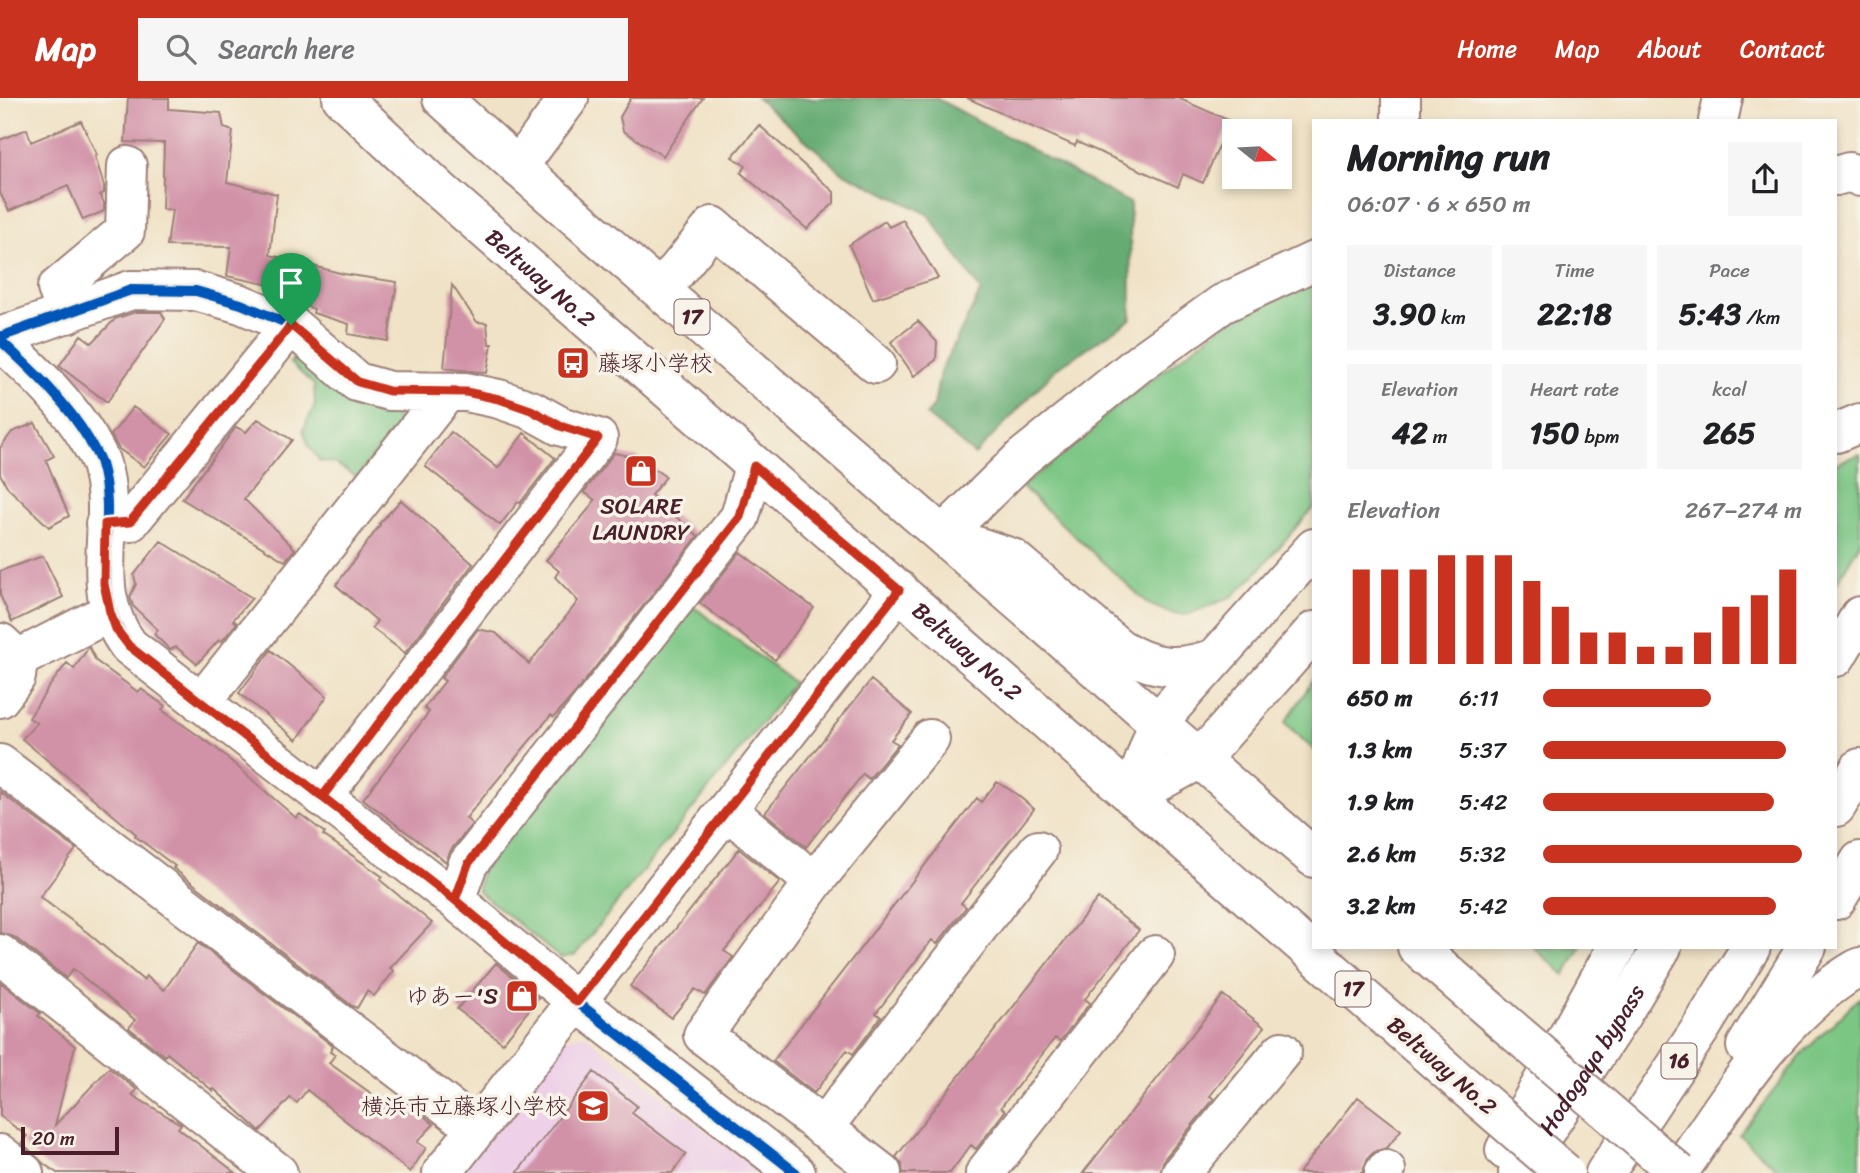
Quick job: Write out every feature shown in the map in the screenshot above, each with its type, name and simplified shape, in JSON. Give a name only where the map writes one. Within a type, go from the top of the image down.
[{"type":"main road","name":"Beltway No.2","points":[[342,98],[442,191],[754,466],[1565,1173]]},
{"type":"main road","name":"17","points":[[442,98],[1312,856]]},
{"type":"main road","points":[[518,167],[569,98]]},
{"type":"main road","points":[[1401,119],[1402,98]]},
{"type":"main road","points":[[1718,119],[1723,98]]},
{"type":"main road","points":[[67,314],[57,288],[125,231],[127,166]]},
{"type":"main road","points":[[1837,176],[1849,173],[1860,177]]},
{"type":"main road","points":[[661,290],[713,226],[876,365]]},
{"type":"main road","points":[[1214,658],[1194,665],[1165,667],[1137,660],[1012,558],[943,535],[1022,458],[1141,362],[1222,304],[1312,262]]},
{"type":"main road","points":[[322,797],[598,438],[560,426],[531,410],[499,399],[466,392],[389,391],[358,382],[291,325],[242,304],[196,291],[131,290],[0,339],[50,387],[80,425],[101,461],[108,496],[104,584],[116,629],[129,646],[201,703],[322,797],[455,900],[577,1002],[796,1173]]},
{"type":"main road","points":[[105,524],[130,522],[291,325]]},
{"type":"main road","points":[[201,703],[447,392]]},
{"type":"main road","points":[[1837,433],[1860,423]]},
{"type":"main road","points":[[455,900],[468,864],[740,517],[754,466]]},
{"type":"main road","points":[[1132,796],[1158,722],[1312,550]]},
{"type":"main road","points":[[442,1173],[899,590]]},
{"type":"main road","points":[[0,698],[16,677],[9,650],[110,612]]},
{"type":"main road","points":[[1837,655],[1860,616]]},
{"type":"main road","points":[[1132,796],[1200,760],[1312,633]]},
{"type":"main road","points":[[882,1173],[703,1035],[814,882],[930,739]]},
{"type":"main road","points":[[0,764],[477,1129]]},
{"type":"main road","points":[[1837,805],[1860,768]]},
{"type":"main road","points":[[727,810],[814,882]]},
{"type":"main road","points":[[824,1128],[1038,850]]},
{"type":"main road","points":[[1837,898],[1860,861]]},
{"type":"main road","points":[[1419,949],[1678,1173],[1744,1080],[1786,1027],[1836,980],[1860,967]]},
{"type":"main road","points":[[1492,1173],[1616,949]]},
{"type":"main road","name":"Hodogaya bypass","points":[[1518,1173],[1622,1014],[1661,949]]},
{"type":"main road","name":"16","points":[[1605,1173],[1750,949]]},
{"type":"main road","points":[[1662,1173],[1806,949]]},
{"type":"main road","points":[[0,954],[278,1173]]},
{"type":"main road","points":[[985,1173],[1155,955]]},
{"type":"main road","points":[[1181,1173],[1282,1051]]},
{"type":"main road","points":[[0,1154],[24,1173]]},
{"type":"shaded area","name":"横浜市立藤塚小学校","points":[[584,1034],[760,1173],[459,1173],[563,1040]]},
{"type":"green space","points":[[757,98],[936,98],[1130,203],[1131,319],[1057,368],[975,455],[926,415],[934,406],[940,372],[981,291],[928,214],[842,172]]},
{"type":"green space","points":[[1312,284],[1312,509],[1233,596],[1187,615],[1171,613],[1148,604],[1022,487],[1083,437],[1092,425],[1230,320]]},
{"type":"green space","points":[[296,355],[353,398],[394,407],[399,424],[357,477],[334,463],[320,461],[309,446],[303,430],[315,405],[314,385],[290,363]]},
{"type":"green space","points":[[1860,454],[1860,543],[1837,582],[1837,463]]},
{"type":"green space","points":[[694,607],[794,683],[575,955],[560,958],[478,891],[480,873]]},
{"type":"green space","points":[[1312,682],[1312,748],[1285,723]]},
{"type":"green space","points":[[1535,949],[1580,949],[1565,975]]},
{"type":"green space","points":[[1860,997],[1860,1173],[1782,1173],[1739,1135],[1805,1051]]},
{"type":"building","points":[[128,98],[169,98],[169,109],[221,113],[224,128],[233,131],[227,182],[277,194],[270,255],[344,274],[397,282],[388,341],[348,334],[349,324],[313,313],[314,309],[282,297],[284,288],[227,276],[231,247],[167,246],[172,210],[162,209],[164,143],[125,142]]},
{"type":"building","points":[[631,98],[703,98],[663,156],[623,131],[620,117]]},
{"type":"building","points":[[967,98],[1178,98],[1225,119],[1222,119],[1222,139],[1203,183],[1183,174],[1178,187],[1077,142],[1075,146]]},
{"type":"building","points":[[81,121],[97,155],[95,156],[104,186],[104,193],[100,195],[104,211],[83,220],[68,186],[9,211],[0,193],[0,140],[27,129],[31,142]]},
{"type":"building","points":[[759,125],[834,192],[834,203],[807,229],[741,173],[746,166],[732,157]]},
{"type":"building","points":[[903,220],[938,278],[873,299],[849,245],[885,221],[889,227]]},
{"type":"building","points":[[452,285],[477,322],[487,323],[489,344],[492,344],[487,373],[444,368]]},
{"type":"building","points":[[135,312],[161,312],[165,319],[107,402],[59,366],[81,335],[92,343],[115,319]]},
{"type":"building","points":[[918,321],[937,342],[936,360],[914,376],[891,342]]},
{"type":"building","points":[[133,407],[172,434],[144,467],[119,449],[111,435]]},
{"type":"building","points":[[258,419],[292,440],[244,499],[295,549],[285,561],[182,499],[236,427],[246,432]]},
{"type":"building","points":[[35,423],[54,456],[46,460],[69,516],[49,527],[8,488],[0,474],[0,448],[12,432]]},
{"type":"building","points":[[451,432],[498,468],[524,433],[555,458],[500,525],[425,466]]},
{"type":"building","points":[[614,453],[639,458],[666,477],[651,495],[698,536],[575,693],[554,717],[551,715],[466,818],[472,824],[451,850],[446,862],[363,799],[429,712],[424,708],[445,681],[441,678],[478,629],[496,633],[529,664],[578,601],[555,577],[559,571],[546,560],[595,500],[584,492]]},
{"type":"building","points":[[401,500],[473,564],[405,653],[372,628],[377,621],[336,585],[379,524]]},
{"type":"building","points":[[161,541],[252,598],[233,620],[237,623],[197,664],[176,647],[170,650],[154,634],[158,630],[133,606],[130,597],[136,584],[134,575]]},
{"type":"building","points":[[740,552],[814,608],[775,660],[700,603]]},
{"type":"building","points":[[43,556],[63,597],[12,622],[0,595],[0,571]]},
{"type":"building","points":[[89,647],[96,661],[138,692],[141,689],[165,706],[162,710],[216,748],[296,818],[300,814],[325,833],[323,835],[383,877],[380,880],[432,923],[390,968],[394,971],[374,996],[367,991],[357,1008],[352,1006],[173,868],[175,866],[135,836],[136,834],[22,739],[37,723],[29,718],[48,688],[67,663],[74,669]]},
{"type":"building","points":[[271,650],[327,696],[297,740],[239,693]]},
{"type":"building","points":[[871,680],[912,714],[891,740],[898,744],[869,779],[863,774],[806,847],[765,813]]},
{"type":"building","points":[[997,782],[1034,809],[961,903],[966,907],[937,944],[932,940],[876,1013],[881,1017],[853,1054],[847,1050],[814,1093],[773,1061],[977,798],[981,802]]},
{"type":"building","points":[[0,792],[76,849],[40,897],[143,980],[146,976],[164,990],[198,943],[333,1046],[330,1052],[335,1055],[329,1063],[397,1112],[404,1101],[434,1124],[417,1142],[426,1148],[410,1172],[307,1090],[297,1103],[290,1098],[260,1131],[214,1089],[213,1091],[167,1053],[165,1056],[129,1028],[135,1020],[73,969],[66,978],[14,937],[0,933]]},
{"type":"building","points":[[739,849],[780,882],[724,951],[733,957],[705,995],[695,989],[671,1018],[630,986]]},
{"type":"building","points":[[1098,898],[1139,930],[1085,999],[1090,1003],[1060,1041],[1055,1038],[1001,1107],[1005,1111],[976,1149],[971,1145],[950,1173],[903,1173],[902,1164],[896,1157]]},
{"type":"building","points":[[496,963],[538,998],[503,1043],[457,1009]]},
{"type":"building","points":[[0,982],[40,1013],[38,1016],[75,1046],[55,1125],[109,1068],[137,1090],[132,1095],[181,1124],[178,1128],[236,1173],[57,1173],[44,1164],[22,1143],[27,1136],[0,1116]]},
{"type":"building","points":[[1223,995],[1264,1027],[1210,1096],[1214,1099],[1164,1159],[1160,1173],[1083,1173]]},
{"type":"building","points":[[594,1072],[637,1106],[632,1113],[686,1154],[672,1173],[517,1173]]},
{"type":"building","points":[[1358,1097],[1401,1130],[1387,1148],[1368,1157],[1362,1173],[1299,1173]]},
{"type":"cycle path","points":[[0,337],[131,290],[196,291],[241,304],[291,325],[357,382],[389,391],[466,392],[499,399],[531,410],[560,426],[598,438],[322,797]]},
{"type":"cycle path","points":[[0,340],[59,399],[80,426],[99,458],[106,487],[105,579],[108,602],[116,624],[129,646],[455,900],[577,1002],[796,1173]]},
{"type":"place","name":"藤塚小学校","points":[[573,363]]},
{"type":"place","name":"SOLARE LAUNDRY","points":[[641,471]]},
{"type":"place","name":"ゆあー'S","points":[[522,996]]},
{"type":"place","name":"横浜市立藤塚小学校","points":[[593,1106]]},
{"type":"route","points":[[291,325],[130,522],[105,524],[104,584],[116,629],[129,646],[201,703],[455,900],[577,1002],[899,590],[754,466],[740,517],[468,864],[455,900],[322,797],[598,438],[560,426],[531,410],[499,399],[466,392],[389,391],[358,382],[291,325]]}]
